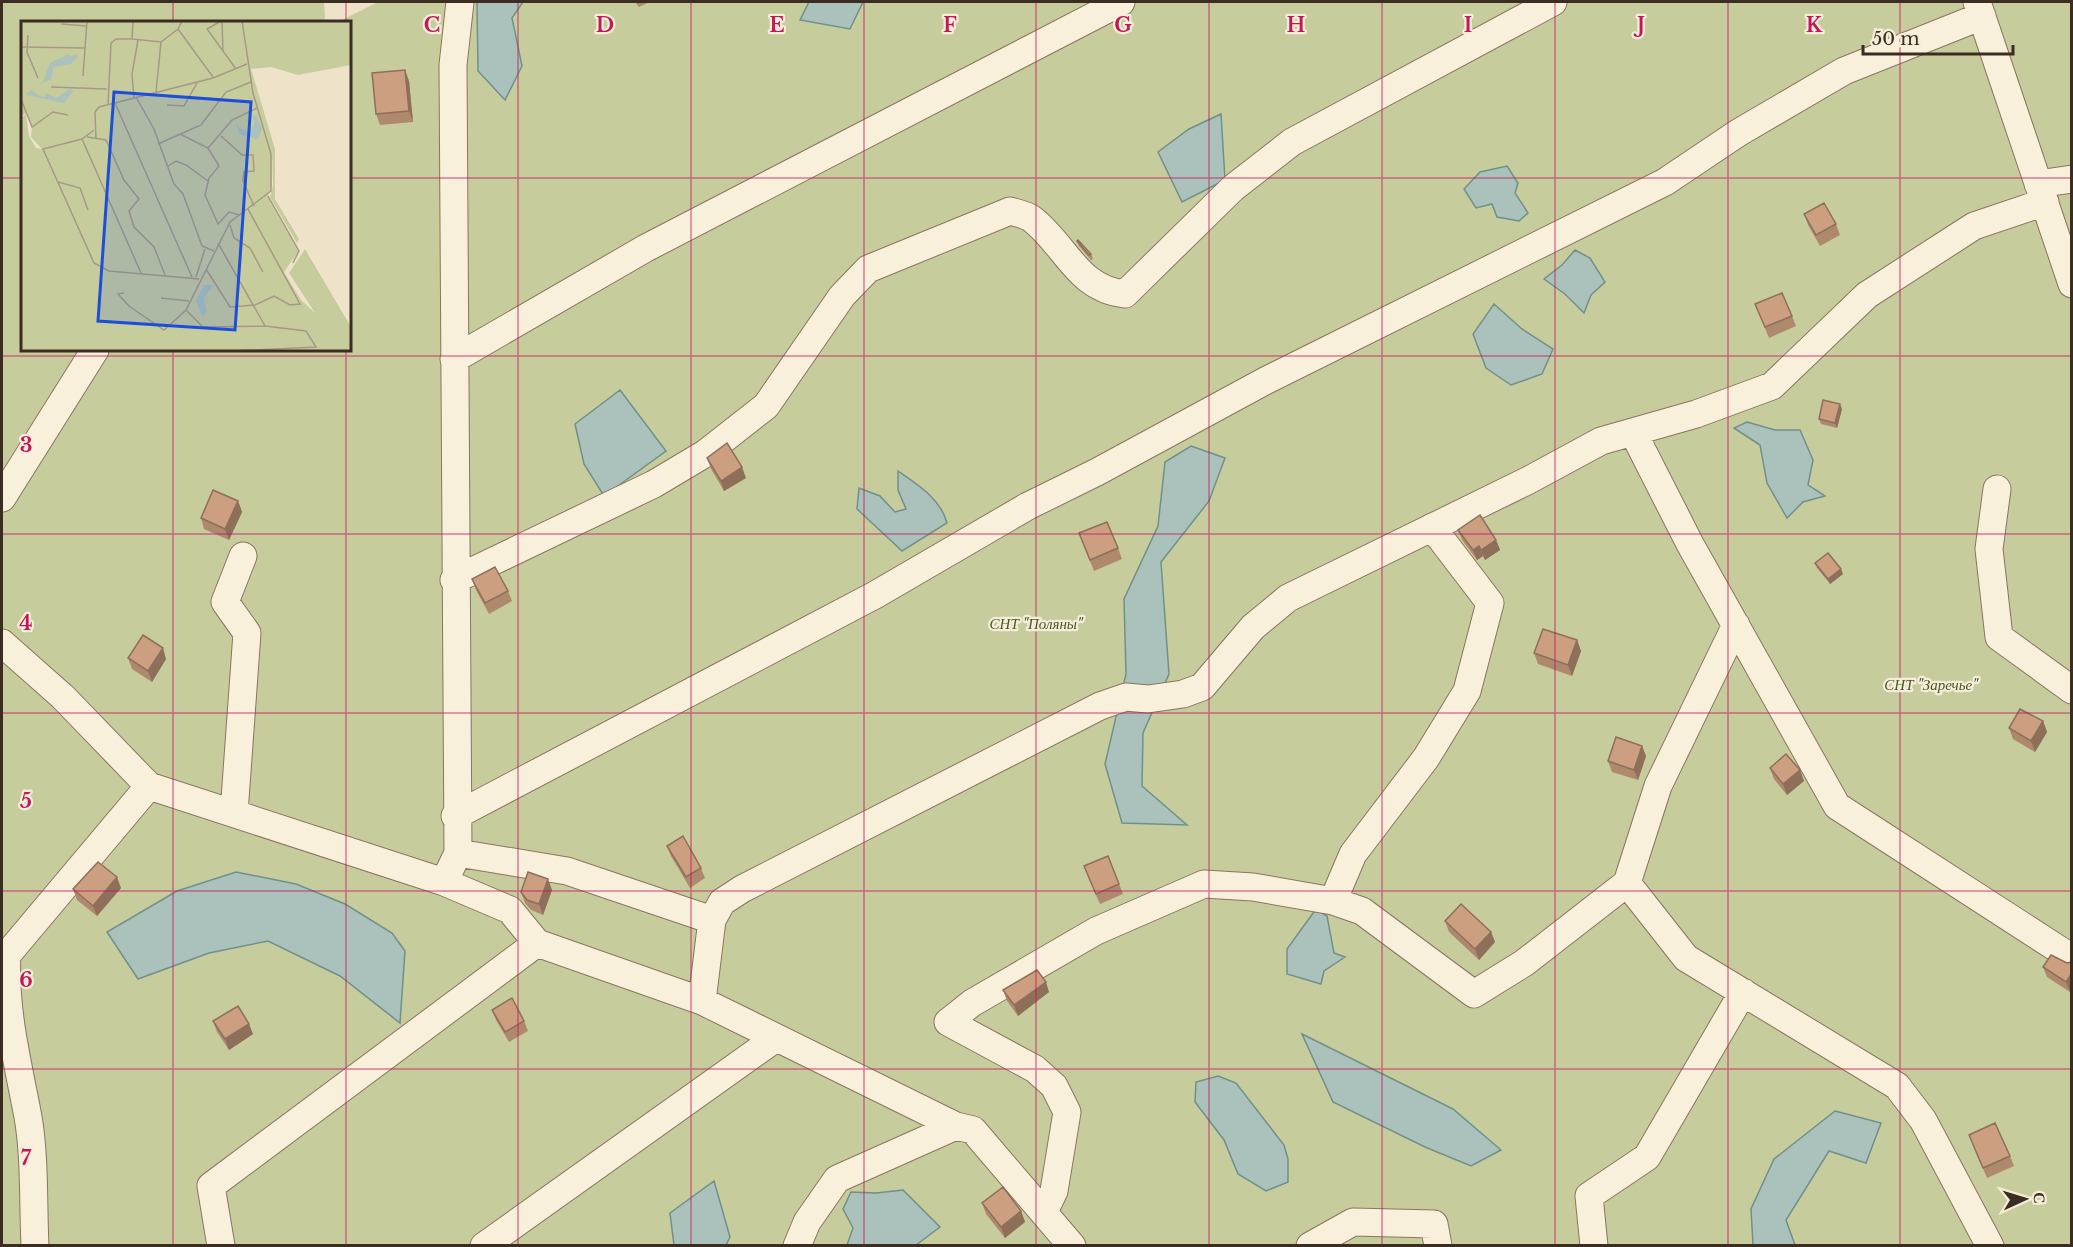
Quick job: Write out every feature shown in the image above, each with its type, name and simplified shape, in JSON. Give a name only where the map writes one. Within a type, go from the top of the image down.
[{"type":"street","points":[[444,882],[458,853],[455,816],[453,65],[460,2]]},
{"type":"street","points":[[454,359],[646,248],[1120,2]]},
{"type":"street","points":[[454,580],[654,484],[706,453],[766,406],[842,296],[867,269],[1010,211],[1031,218],[1086,278],[1108,292],[1125,294],[1233,188],[1292,142],[1553,2]]},
{"type":"street","points":[[455,816],[875,595],[1028,506],[1097,472],[1265,381],[1665,182],[1738,133],[1844,71],[1979,9],[2072,284]]},
{"type":"street","points":[[702,1001],[712,920],[722,902],[742,889],[1100,706],[1126,697],[1148,699],[1183,694],[1202,687],[1252,627],[1288,598],[1601,441],[1696,414],[1772,386],[1867,295],[1974,226],[2072,179]]},
{"type":"street","points":[[2,498],[94,351]]},
{"type":"street","points":[[1633,432],[1736,625],[1837,806],[2072,958]]},
{"type":"street","points":[[1997,489],[1989,549],[1999,637],[2072,690]]},
{"type":"street","points":[[1333,901],[1353,854],[1426,758],[1467,691],[1490,603],[1432,527]]},
{"type":"street","points":[[234,813],[247,633],[225,602],[243,556]]},
{"type":"street","points":[[1044,1212],[1054,1191],[1067,1112],[1054,1086],[1035,1069],[948,1022],[972,1002],[1096,931],[1204,884],[1253,887],[1333,901],[1362,911],[1474,994],[1524,963],[1627,884],[1658,786],[1736,625]]},
{"type":"street","points":[[2,643],[63,698],[149,786],[444,882],[510,910],[537,943],[702,1001],[956,1126],[973,1130],[1072,1245]]},
{"type":"street","points":[[35,1245],[28,1120],[16,1062],[5,987],[7,955],[149,786]]},
{"type":"street","points":[[458,853],[567,871],[712,920]]},
{"type":"street","points":[[1627,884],[1686,958],[1897,1086],[1923,1120],[1990,1245]]},
{"type":"street","points":[[222,1245],[211,1186],[537,943]]},
{"type":"street","points":[[1594,1245],[1589,1196],[1647,1157],[1743,992]]},
{"type":"street","points":[[484,1245],[776,1038]]},
{"type":"street","points":[[797,1245],[807,1222],[837,1179],[956,1126]]},
{"type":"street","points":[[1310,1245],[1353,1222],[1434,1224],[1438,1245]]},
{"type":"green space","name":"СНТ \"Поляны\"","points":[[2,2],[324,2],[325,19],[322,21],[21,21],[21,351],[351,351],[351,21],[340,21],[378,2],[2071,2],[2071,1245],[2,1245]]},
{"type":"water","points":[[477,2],[523,2],[512,18],[522,66],[505,100],[478,71]]},
{"type":"water","points":[[809,2],[863,2],[850,29],[800,20]]},
{"type":"water","points":[[1221,114],[1225,180],[1182,202],[1158,152],[1189,129]]},
{"type":"water","points":[[1507,166],[1518,183],[1515,193],[1528,213],[1519,221],[1497,217],[1492,204],[1476,208],[1464,189],[1480,172]]},
{"type":"water","points":[[1575,250],[1590,258],[1605,282],[1591,295],[1584,313],[1565,294],[1544,279],[1562,265]]},
{"type":"water","points":[[1494,304],[1522,329],[1553,349],[1542,374],[1511,385],[1486,368],[1473,334]]},
{"type":"water","points":[[620,390],[666,451],[604,496],[584,464],[575,424]]},
{"type":"water","points":[[1747,422],[1775,430],[1800,430],[1813,460],[1808,485],[1825,496],[1803,502],[1787,518],[1767,483],[1760,445],[1734,428]]},
{"type":"water","points":[[1191,446],[1225,458],[1209,501],[1161,562],[1169,674],[1143,733],[1142,786],[1187,825],[1122,823],[1105,764],[1126,674],[1124,599],[1158,526],[1165,462]]},
{"type":"water","points":[[898,471],[921,487],[934,500],[944,514],[947,523],[902,551],[857,509],[859,488],[880,496],[895,512],[906,509],[898,490]]},
{"type":"water","points":[[236,872],[296,884],[345,904],[392,933],[405,951],[400,1023],[340,976],[268,941],[209,953],[138,979],[107,932],[177,891]]},
{"type":"water","points":[[1316,909],[1327,916],[1334,953],[1345,957],[1324,971],[1321,984],[1287,974],[1287,949]]},
{"type":"water","points":[[1302,1034],[1453,1109],[1501,1150],[1471,1166],[1425,1147],[1333,1102]]},
{"type":"water","points":[[1218,1076],[1236,1083],[1284,1145],[1288,1159],[1288,1182],[1266,1191],[1238,1174],[1224,1140],[1195,1102],[1196,1082]]},
{"type":"water","points":[[1835,1111],[1881,1123],[1866,1163],[1829,1151],[1786,1220],[1795,1245],[1753,1245],[1751,1209],[1774,1159]]},
{"type":"water","points":[[714,1181],[730,1237],[726,1245],[674,1245],[670,1213]]},
{"type":"water","points":[[903,1190],[940,1227],[916,1245],[847,1245],[853,1228],[843,1209],[851,1192],[876,1193]]},
{"type":"building","points":[[405,70],[409,111],[376,114],[372,73]]},
{"type":"building","points":[[1824,203],[1836,224],[1816,235],[1804,214]]},
{"type":"building","points":[[1078,240],[1091,254],[1089,255]]},
{"type":"building","points":[[1782,293],[1792,316],[1765,327],[1755,304]]},
{"type":"building","points":[[1823,400],[1840,404],[1835,423],[1819,419]]},
{"type":"building","points":[[727,443],[742,467],[721,481],[707,458]]},
{"type":"building","points":[[213,490],[238,501],[225,529],[201,518]]},
{"type":"building","points":[[1480,515],[1496,540],[1481,550],[1479,546],[1473,550],[1458,530]]},
{"type":"building","points":[[1107,522],[1118,548],[1090,560],[1079,533]]},
{"type":"building","points":[[1828,553],[1841,569],[1828,579],[1815,563]]},
{"type":"building","points":[[495,567],[508,591],[485,603],[472,579]]},
{"type":"building","points":[[1543,629],[1577,640],[1568,665],[1534,653]]},
{"type":"building","points":[[143,635],[163,648],[148,671],[128,658]]},
{"type":"building","points":[[2020,709],[2043,721],[2031,741],[2009,728]]},
{"type":"building","points":[[1616,737],[1642,746],[1634,770],[1608,761]]},
{"type":"building","points":[[1786,754],[1800,770],[1783,784],[1770,768]]},
{"type":"building","points":[[683,836],[701,868],[686,877],[667,846]]},
{"type":"building","points":[[1108,856],[1119,884],[1096,894],[1084,866]]},
{"type":"building","points":[[98,862],[117,877],[93,906],[73,889]]},
{"type":"building","points":[[528,872],[548,879],[539,904],[527,900],[521,892]]},
{"type":"building","points":[[1461,904],[1491,932],[1475,949],[1445,921]]},
{"type":"building","points":[[2051,955],[2067,963],[2072,962],[2072,973],[2066,982],[2043,967]]},
{"type":"building","points":[[1037,970],[1046,982],[1014,1005],[1003,990]]},
{"type":"building","points":[[512,998],[524,1021],[505,1032],[492,1010]]},
{"type":"building","points":[[238,1006],[249,1024],[225,1039],[213,1021]]},
{"type":"building","points":[[1995,1123],[2010,1156],[1983,1168],[1969,1135]]},
{"type":"building","points":[[1003,1187],[1021,1211],[1001,1227],[982,1203]]},
{"type":"park label","name":"СНТ \"Заречье\"","points":[[1931,685]]}]
